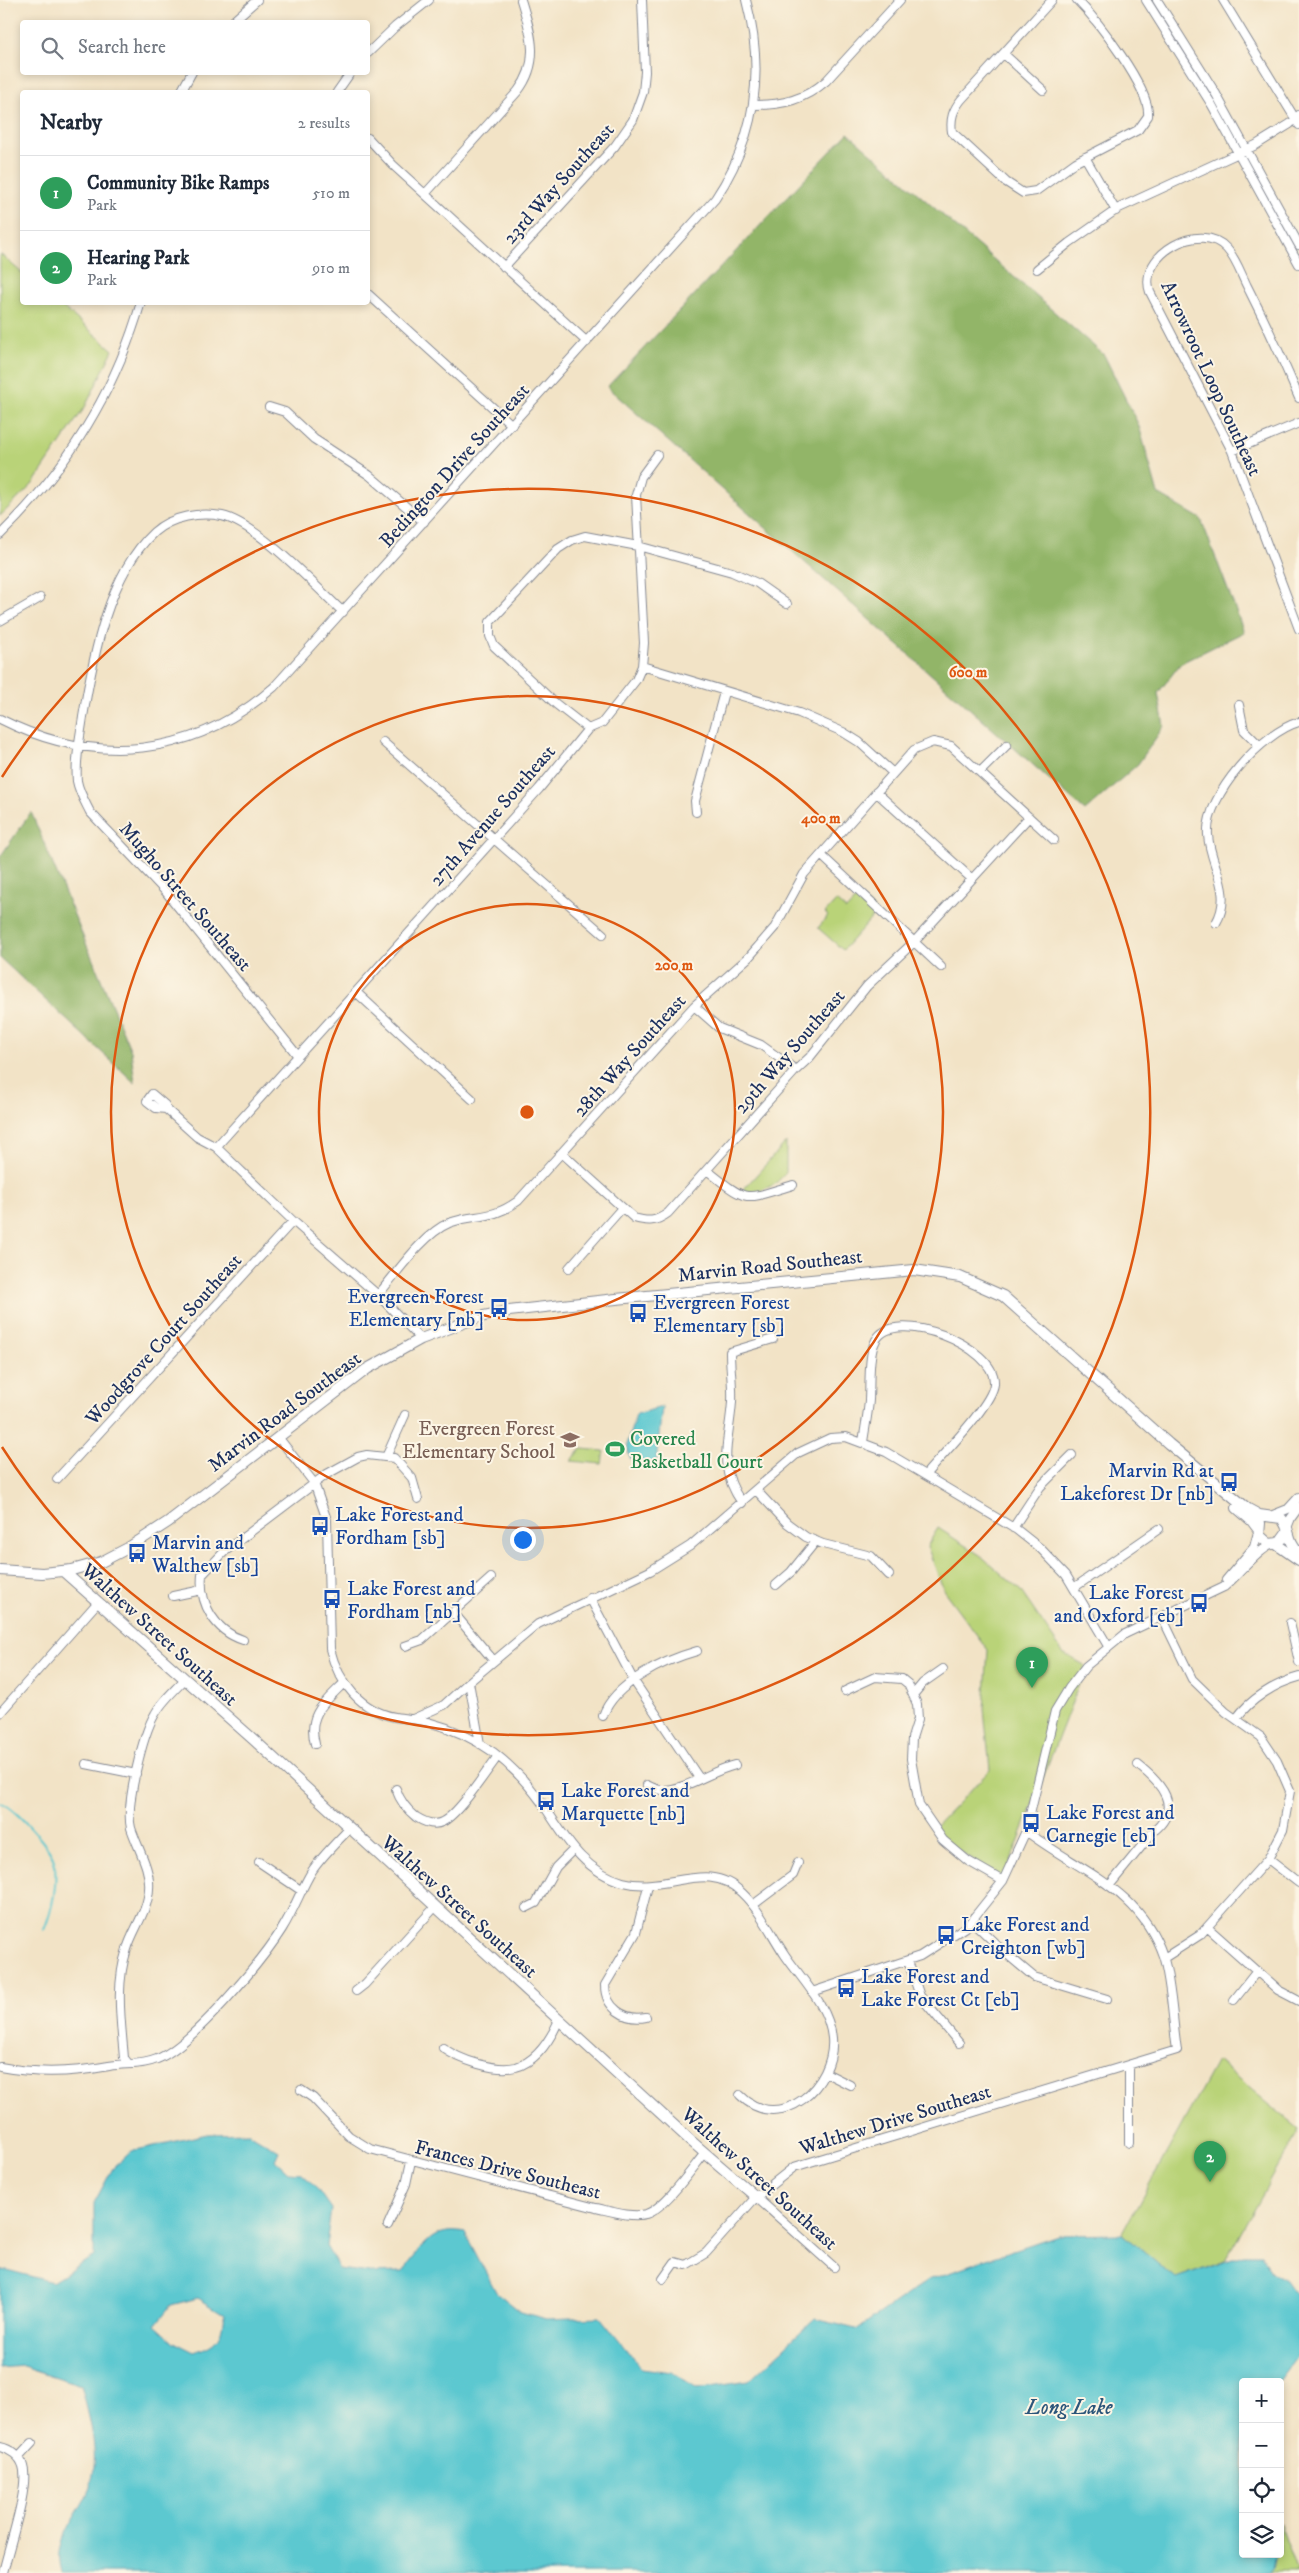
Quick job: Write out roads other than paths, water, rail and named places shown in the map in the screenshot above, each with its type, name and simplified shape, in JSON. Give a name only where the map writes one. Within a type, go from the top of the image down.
[{"type":"street","points":[[234,20],[257,0]]},
{"type":"street","points":[[370,51],[394,26],[429,0]]},
{"type":"street","points":[[425,194],[518,91],[527,78],[532,63],[533,47],[531,31],[520,0]]},
{"type":"street","name":"23rd Way Southeast","points":[[504,267],[615,146],[633,120],[640,102],[644,82],[642,0]]},
{"type":"street","name":"Bedington Drive Southeast","points":[[0,719],[39,737],[78,747],[122,750],[155,746],[198,735],[225,722],[274,688],[716,199],[728,180],[742,150],[754,105],[757,80],[756,45],[746,0]]},
{"type":"street","points":[[754,105],[792,102],[820,86],[900,0]]},
{"type":"street","points":[[1052,0],[1005,55],[954,109],[951,119],[952,132],[1006,182],[1023,193],[1036,191],[1085,157],[1138,130],[1148,116],[1149,110],[1145,96],[1133,75],[1094,20],[1077,0]]},
{"type":"street","points":[[1146,0],[1212,104],[1299,264]]},
{"type":"street","points":[[1156,0],[1216,94],[1299,245]]},
{"type":"street","points":[[1037,269],[1069,243],[1116,211],[1247,149],[1298,120],[1223,0]]},
{"type":"street","points":[[1005,55],[1043,90]]},
{"type":"street","points":[[182,90],[190,75]]},
{"type":"street","points":[[338,90],[349,75]]},
{"type":"street","points":[[370,140],[425,194],[587,342]]},
{"type":"street","points":[[1085,157],[1116,211]]},
{"type":"street","name":"Arrowroot Loop Southeast","points":[[1299,398],[1264,318],[1226,248],[1213,239],[1200,237],[1160,255],[1148,273],[1147,284],[1232,451],[1299,629]]},
{"type":"street","points":[[370,296],[512,424]]},
{"type":"street","points":[[0,535],[42,491],[86,429],[112,381],[140,305]]},
{"type":"street","points":[[269,407],[285,412],[319,443],[380,484],[424,522]]},
{"type":"street","points":[[1232,451],[1299,423]]},
{"type":"street","name":"27th Avenue Southeast","points":[[216,1147],[539,789],[588,729],[602,723],[636,680],[642,666],[644,643],[636,495],[641,477],[657,455]]},
{"type":"street","name":"Mugho Street Southeast","points":[[298,1056],[166,892],[90,812],[82,797],[77,781],[78,747],[94,655],[113,598],[141,547],[165,524],[199,515],[222,516],[234,520],[256,533],[343,612]]},
{"type":"street","points":[[588,729],[556,704],[494,646],[490,636],[490,622],[558,549],[572,540],[585,536],[638,546],[732,572],[757,583],[787,604]]},
{"type":"street","points":[[0,621],[40,598]]},
{"type":"street","points":[[642,666],[799,713],[843,732],[859,742],[893,773]]},
{"type":"street","points":[[696,812],[695,801],[724,692]]},
{"type":"street","points":[[1239,705],[1244,730],[1260,746]]},
{"type":"street","points":[[1216,923],[1223,902],[1223,888],[1210,847],[1208,833],[1210,819],[1225,786],[1260,746],[1276,732],[1299,722]]},
{"type":"street","points":[[383,742],[603,934]]},
{"type":"street","name":"28th Way Southeast","points":[[378,1295],[428,1237],[447,1224],[492,1216],[518,1201],[563,1154],[694,1006],[749,957],[775,927],[804,874],[914,750],[933,742],[951,746],[1054,840]]},
{"type":"street","points":[[980,772],[1007,745]]},
{"type":"street","points":[[876,792],[972,879]]},
{"type":"street","name":"29th Way Southeast","points":[[563,1154],[634,1218],[647,1221],[658,1220],[668,1213],[796,1070],[810,1057],[867,986],[915,941],[1029,818]]},
{"type":"street","points":[[821,854],[942,967]]},
{"type":"street","points":[[356,992],[472,1099]]},
{"type":"street","points":[[694,1006],[720,1028],[761,1045],[796,1070]]},
{"type":"street","points":[[166,1109],[197,1137],[216,1147],[293,1221],[378,1295],[421,1339]]},
{"type":"street","points":[[707,1170],[743,1196],[756,1197],[793,1185]]},
{"type":"street","points":[[569,1268],[622,1208]]},
{"type":"street","name":"Woodgrove Court Southeast","points":[[57,1478],[293,1221]]},
{"type":"street","name":"Marvin Road Southeast","points":[[0,1570],[63,1571],[101,1562],[142,1540],[367,1369],[421,1339],[479,1317],[542,1307],[899,1270],[945,1273],[989,1288],[1015,1306],[1169,1444],[1248,1508],[1259,1515],[1271,1515]]},
{"type":"street","points":[[863,1442],[868,1412],[873,1348],[880,1334],[889,1328],[908,1326],[934,1333],[970,1348],[982,1357],[991,1369],[994,1384],[980,1410],[926,1474]]},
{"type":"street","points":[[742,1503],[732,1489],[726,1465],[732,1402],[730,1352],[773,1339]]},
{"type":"street","points":[[387,1456],[405,1415]]},
{"type":"street","points":[[278,1437],[314,1483],[328,1530],[330,1649],[333,1664],[344,1683],[356,1697],[382,1714],[412,1719],[454,1730],[498,1756],[532,1790],[574,1849],[602,1874],[633,1885],[648,1886],[700,1876],[721,1878],[737,1888],[753,1905],[812,1992],[828,2022],[832,2036],[832,2054],[826,2073],[801,2101],[766,2111],[756,2108],[740,2095]]},
{"type":"street","points":[[412,1719],[444,1704],[538,1624],[673,1557],[690,1546],[798,1453],[830,1438],[846,1437],[863,1442],[926,1474],[1013,1528],[1042,1549],[1066,1575],[1075,1588],[1108,1646]]},
{"type":"street","name":"Marvin Road Southeast","points":[[1169,1444],[1174,1451],[1252,1521],[1258,1530]]},
{"type":"street","points":[[1013,1528],[1040,1487],[1072,1454]]},
{"type":"street","points":[[242,1640],[221,1629],[207,1607],[202,1590],[202,1575],[213,1562],[314,1483],[358,1457],[387,1456],[398,1462],[412,1478],[418,1499]]},
{"type":"street","points":[[756,1490],[787,1523],[816,1541],[871,1556],[889,1575]]},
{"type":"street","points":[[1216,1590],[1254,1547],[1262,1520],[1288,1509],[1299,1497]]},
{"type":"street","points":[[812,1992],[908,1961],[945,1942],[972,1921],[1003,1882],[1026,1830],[1055,1710],[1086,1666],[1108,1646],[1126,1634],[1216,1590],[1238,1576],[1263,1548],[1284,1538],[1290,1518],[1299,1507]]},
{"type":"street","points":[[1271,1515],[1283,1520],[1291,1543],[1299,1552]]},
{"type":"street","points":[[1075,1588],[1159,1529]]},
{"type":"street","points":[[1258,1530],[1263,1541],[1274,1544],[1299,1560]]},
{"type":"street","points":[[776,1585],[791,1572],[816,1541]]},
{"type":"street","name":"Walthew Street Southeast","points":[[63,1571],[350,1828],[559,2020],[834,2267]]},
{"type":"street","points":[[405,1646],[422,1640],[491,1578]]},
{"type":"street","points":[[173,1596],[202,1590]]},
{"type":"street","points":[[590,1598],[634,1681],[699,1778]]},
{"type":"street","points":[[0,1713],[98,1602]]},
{"type":"street","points":[[453,1612],[494,1661]]},
{"type":"street","points":[[1026,1830],[1109,1886],[1144,1916],[1164,1958],[1180,1950],[1207,1927],[1268,1859],[1283,1830],[1290,1790],[1269,1748],[1261,1737],[1215,1702],[1192,1679],[1162,1616]]},
{"type":"street","points":[[1290,1623],[1299,1662]]},
{"type":"street","points":[[602,1716],[612,1697],[652,1668],[675,1657],[697,1651]]},
{"type":"street","points":[[912,1695],[943,1669]]},
{"type":"street","points":[[845,1691],[875,1677],[902,1679],[908,1684],[917,1704],[918,1719],[912,1738],[911,1760],[919,1806],[943,1840],[968,1861],[1003,1882]]},
{"type":"street","points":[[1236,1719],[1241,1711],[1261,1696],[1276,1686],[1299,1677]]},
{"type":"street","points":[[128,2063],[124,2058],[119,1989],[126,1951],[146,1905],[149,1885],[130,1822],[130,1806],[136,1774],[154,1716],[162,1702],[184,1680]]},
{"type":"street","points":[[469,1682],[480,1744]]},
{"type":"street","points":[[315,1744],[312,1734],[314,1716],[344,1683]]},
{"type":"street","points":[[396,1789],[400,1801],[418,1818],[434,1824],[442,1822],[457,1810],[498,1756]]},
{"type":"street","points":[[86,1764],[136,1774]]},
{"type":"street","points":[[647,1785],[660,1790],[674,1789],[721,1768],[735,1765]]},
{"type":"street","points":[[1109,1886],[1154,1831],[1163,1824],[1169,1810],[1167,1797],[1155,1778],[1138,1765]]},
{"type":"street","points":[[1290,1790],[1299,1790]]},
{"type":"street","points":[[0,2066],[28,2072],[54,2073],[128,2063],[136,2065],[159,2058],[183,2043],[233,1990],[274,1942],[315,1867],[350,1828]]},
{"type":"street","points":[[526,1908],[536,1903],[556,1867],[574,1849]]},
{"type":"street","points":[[1268,1859],[1299,1883]]},
{"type":"street","points":[[259,1862],[302,1891]]},
{"type":"street","points":[[753,1905],[793,1875],[798,1863]]},
{"type":"street","points":[[646,2017],[632,2020],[619,2012],[607,1999],[604,1985],[636,1934],[648,1886]]},
{"type":"street","points":[[356,1990],[371,1978],[436,1907]]},
{"type":"street","points":[[972,1921],[1003,1952],[1034,1977],[1107,1999]]},
{"type":"street","points":[[1207,1927],[1278,1990],[1299,2001]]},
{"type":"street","name":"Walthew Drive Southeast","points":[[664,2279],[675,2262],[686,2265],[706,2253],[756,2197],[780,2176],[794,2167],[1177,2050],[1164,1958]]},
{"type":"street","points":[[908,1961],[920,1996],[959,2043]]},
{"type":"street","points":[[1234,2000],[1257,1971]]},
{"type":"street","points":[[444,2048],[458,2058],[484,2066],[516,2067],[528,2061],[541,2049],[551,2038],[559,2020]]},
{"type":"street","points":[[1129,2143],[1130,2065]]},
{"type":"street","points":[[826,2073],[850,2084]]},
{"type":"street","name":"Frances Drive Southeast","points":[[301,2090],[313,2098],[349,2136],[370,2149],[596,2208],[646,2214],[666,2198],[706,2153]]},
{"type":"street","points":[[388,2225],[406,2184],[411,2161]]},
{"type":"street","points":[[19,2457],[32,2443]]},
{"type":"street","points":[[0,2447],[19,2457],[23,2466],[24,2483],[3,2561],[3,2573]]},
{"type":"water","points":[[662,1407],[656,1464],[633,1462],[628,1450],[628,1444],[636,1414]]},
{"type":"water","name":"Long Lake","points":[[249,2133],[279,2151],[275,2160],[288,2172],[301,2173],[315,2186],[331,2209],[326,2246],[339,2269],[369,2273],[402,2272],[422,2247],[435,2236],[453,2232],[465,2233],[496,2292],[521,2312],[546,2319],[600,2317],[641,2368],[672,2372],[697,2389],[749,2381],[815,2319],[857,2329],[931,2278],[1058,2235],[1122,2234],[1176,2279],[1244,2255],[1261,2255],[1272,2273],[1286,2281],[1299,2300],[1299,2354],[1281,2378],[1239,2378],[1239,2558],[1274,2558],[1272,2569],[1269,2573],[62,2573],[60,2560],[64,2537],[91,2484],[94,2446],[90,2422],[81,2385],[23,2366],[0,2368],[0,2271],[7,2270],[52,2282],[94,2256],[94,2203],[113,2168],[132,2151],[207,2134]],"holes":[[[198,2298],[224,2314],[220,2335],[213,2343],[194,2352],[174,2342],[155,2325],[171,2305]]]},
{"type":"waterway","points":[[0,1802],[15,1812],[41,1839],[53,1858],[55,1865],[55,1890],[44,1930]]},
{"type":"place","name":"Evergreen Forest Elementary [nb]","points":[[499,1308]]},
{"type":"place","name":"Evergreen Forest Elementary [sb]","points":[[638,1313]]},
{"type":"place","name":"Evergreen Forest Elementary School","points":[[570,1440]]},
{"type":"place","name":"Covered Basketball Court","points":[[615,1449]]},
{"type":"place","name":"Marvin Rd at Lakeforest Dr [nb]","points":[[1229,1482]]},
{"type":"place","name":"Lake Forest and Fordham [sb]","points":[[320,1526]]},
{"type":"place","name":"Marvin and Walthew [sb]","points":[[137,1553]]},
{"type":"place","name":"Lake Forest and Fordham [nb]","points":[[332,1599]]},
{"type":"place","name":"Lake Forest and Oxford [eb]","points":[[1199,1603]]},
{"type":"place","name":"Community Bike Ramps","points":[[1032,1688]]},
{"type":"place","name":"Lake Forest and Marquette [nb]","points":[[546,1801]]},
{"type":"place","name":"Lake Forest and Carnegie [eb]","points":[[1031,1823]]},
{"type":"place","name":"Lake Forest and Creighton [wb]","points":[[946,1935]]},
{"type":"place","name":"Lake Forest and Lake Forest Ct [eb]","points":[[846,1988]]},
{"type":"place","name":"Hearing Park","points":[[1210,2182]]}]
